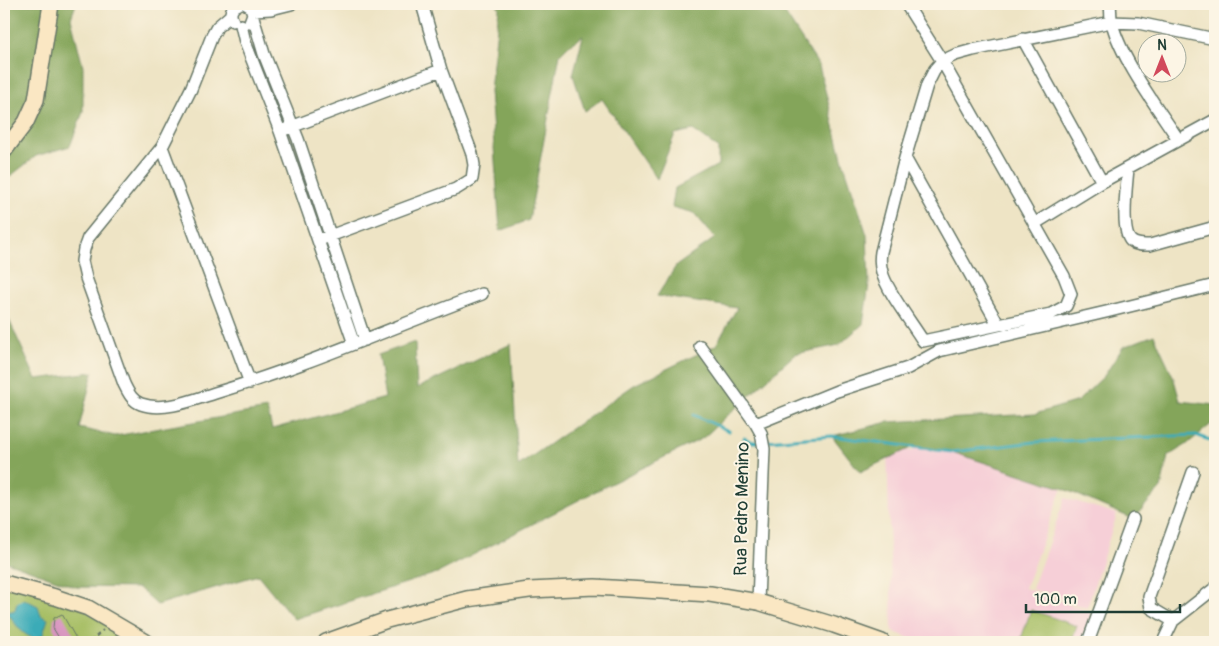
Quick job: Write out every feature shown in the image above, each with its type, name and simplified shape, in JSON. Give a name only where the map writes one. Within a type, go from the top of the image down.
[{"type":"street","points":[[4,150],[26,122],[36,100],[42,73],[51,4]]},
{"type":"street","points":[[250,10],[271,9],[290,4]]},
{"type":"street","points":[[324,238],[456,189],[467,184],[472,179],[474,165],[472,154],[441,70],[422,4]]},
{"type":"street","points":[[906,4],[942,61],[1064,276],[1071,294],[1070,301],[1061,310],[1051,314],[923,340]]},
{"type":"street","points":[[1110,4],[1112,22],[1118,41],[1129,63],[1178,139]]},
{"type":"street","points":[[232,8],[235,23],[242,25],[249,23],[250,10]]},
{"type":"street","points":[[232,8],[212,36],[191,89],[162,147],[94,230],[84,248],[82,261],[86,278],[124,384],[131,396],[139,404],[150,406],[187,402],[250,383],[482,294]]},
{"type":"street","points":[[250,10],[264,54],[293,126],[354,344]]},
{"type":"street","points":[[931,354],[887,285],[880,262],[905,158],[927,85],[935,69],[942,61],[973,50],[1112,22],[1138,24],[1215,39]]},
{"type":"street","points":[[242,25],[245,42],[280,131],[366,340]]},
{"type":"street","points":[[1023,39],[1102,182]]},
{"type":"street","points":[[280,131],[441,70]]},
{"type":"street","points":[[1034,224],[1102,182],[1215,120]]},
{"type":"street","points":[[162,147],[250,383]]},
{"type":"street","points":[[905,158],[998,324]]},
{"type":"street","points":[[1128,168],[1125,221],[1126,231],[1132,242],[1139,245],[1150,245],[1215,227]]},
{"type":"street","points":[[758,429],[836,391],[908,368],[931,354],[1215,285]]},
{"type":"street","name":"Rua Pedro Menino","points":[[700,346],[758,429],[764,450],[758,602]]},
{"type":"street","points":[[1173,621],[1151,608],[1149,597],[1193,472]]},
{"type":"street","points":[[1088,642],[1133,519]]},
{"type":"street","points":[[4,583],[88,608],[146,642]]},
{"type":"street","points":[[326,642],[387,620],[458,602],[529,590],[604,587],[710,594],[758,602],[882,642]]},
{"type":"street","points":[[1163,642],[1173,621],[1215,588]]},
{"type":"path","points":[[90,642],[112,622]]},
{"type":"shaded area","points":[[915,446],[930,451],[962,453],[1062,488],[1025,588],[1092,613],[1081,642],[919,642],[892,631],[887,449],[913,451]]},
{"type":"shaded area","points":[[1065,498],[1117,514],[1087,608],[1032,589]]},
{"type":"green space","points":[[4,4],[76,4],[71,18],[83,67],[83,112],[70,146],[36,156],[8,178],[4,185]]},
{"type":"green space","points":[[497,4],[779,4],[819,66],[842,158],[867,235],[869,284],[863,324],[839,345],[795,354],[703,438],[440,572],[294,619],[258,575],[157,605],[139,588],[76,587],[4,561],[4,309],[36,379],[93,372],[79,428],[115,436],[267,409],[272,429],[385,398],[378,355],[415,342],[417,388],[511,344],[518,466],[634,385],[716,345],[737,308],[657,296],[676,266],[715,238],[694,213],[672,207],[675,188],[718,165],[718,148],[693,130],[675,134],[657,179],[602,99],[585,111],[573,75],[583,36],[569,45],[560,54],[529,220],[500,231],[490,91],[499,8]]},
{"type":"green space","points":[[1154,335],[1173,376],[1180,401],[1215,405],[1215,421],[1186,445],[1168,456],[1161,488],[1133,519],[1062,488],[952,452],[915,446],[860,472],[832,436],[888,422],[1035,414],[1078,401],[1104,376],[1123,347]]},
{"type":"green space","points":[[4,578],[85,610],[131,642],[4,642]]},
{"type":"green space","points":[[1031,610],[1077,626],[1071,642],[1020,642]]},
{"type":"water","points":[[24,599],[38,606],[41,616],[48,619],[42,637],[39,636],[37,640],[21,631],[10,616],[4,617],[4,605],[8,612],[15,610],[17,603]]},
{"type":"building","points":[[62,614],[78,642],[59,638],[53,628],[54,618]]},
{"type":"waterway","points":[[694,415],[729,431]]},
{"type":"waterway","points":[[766,441],[832,436],[952,452],[1034,442],[1196,435],[1215,442]]},
{"type":"waterway","points":[[744,438],[753,442],[759,442]]}]
